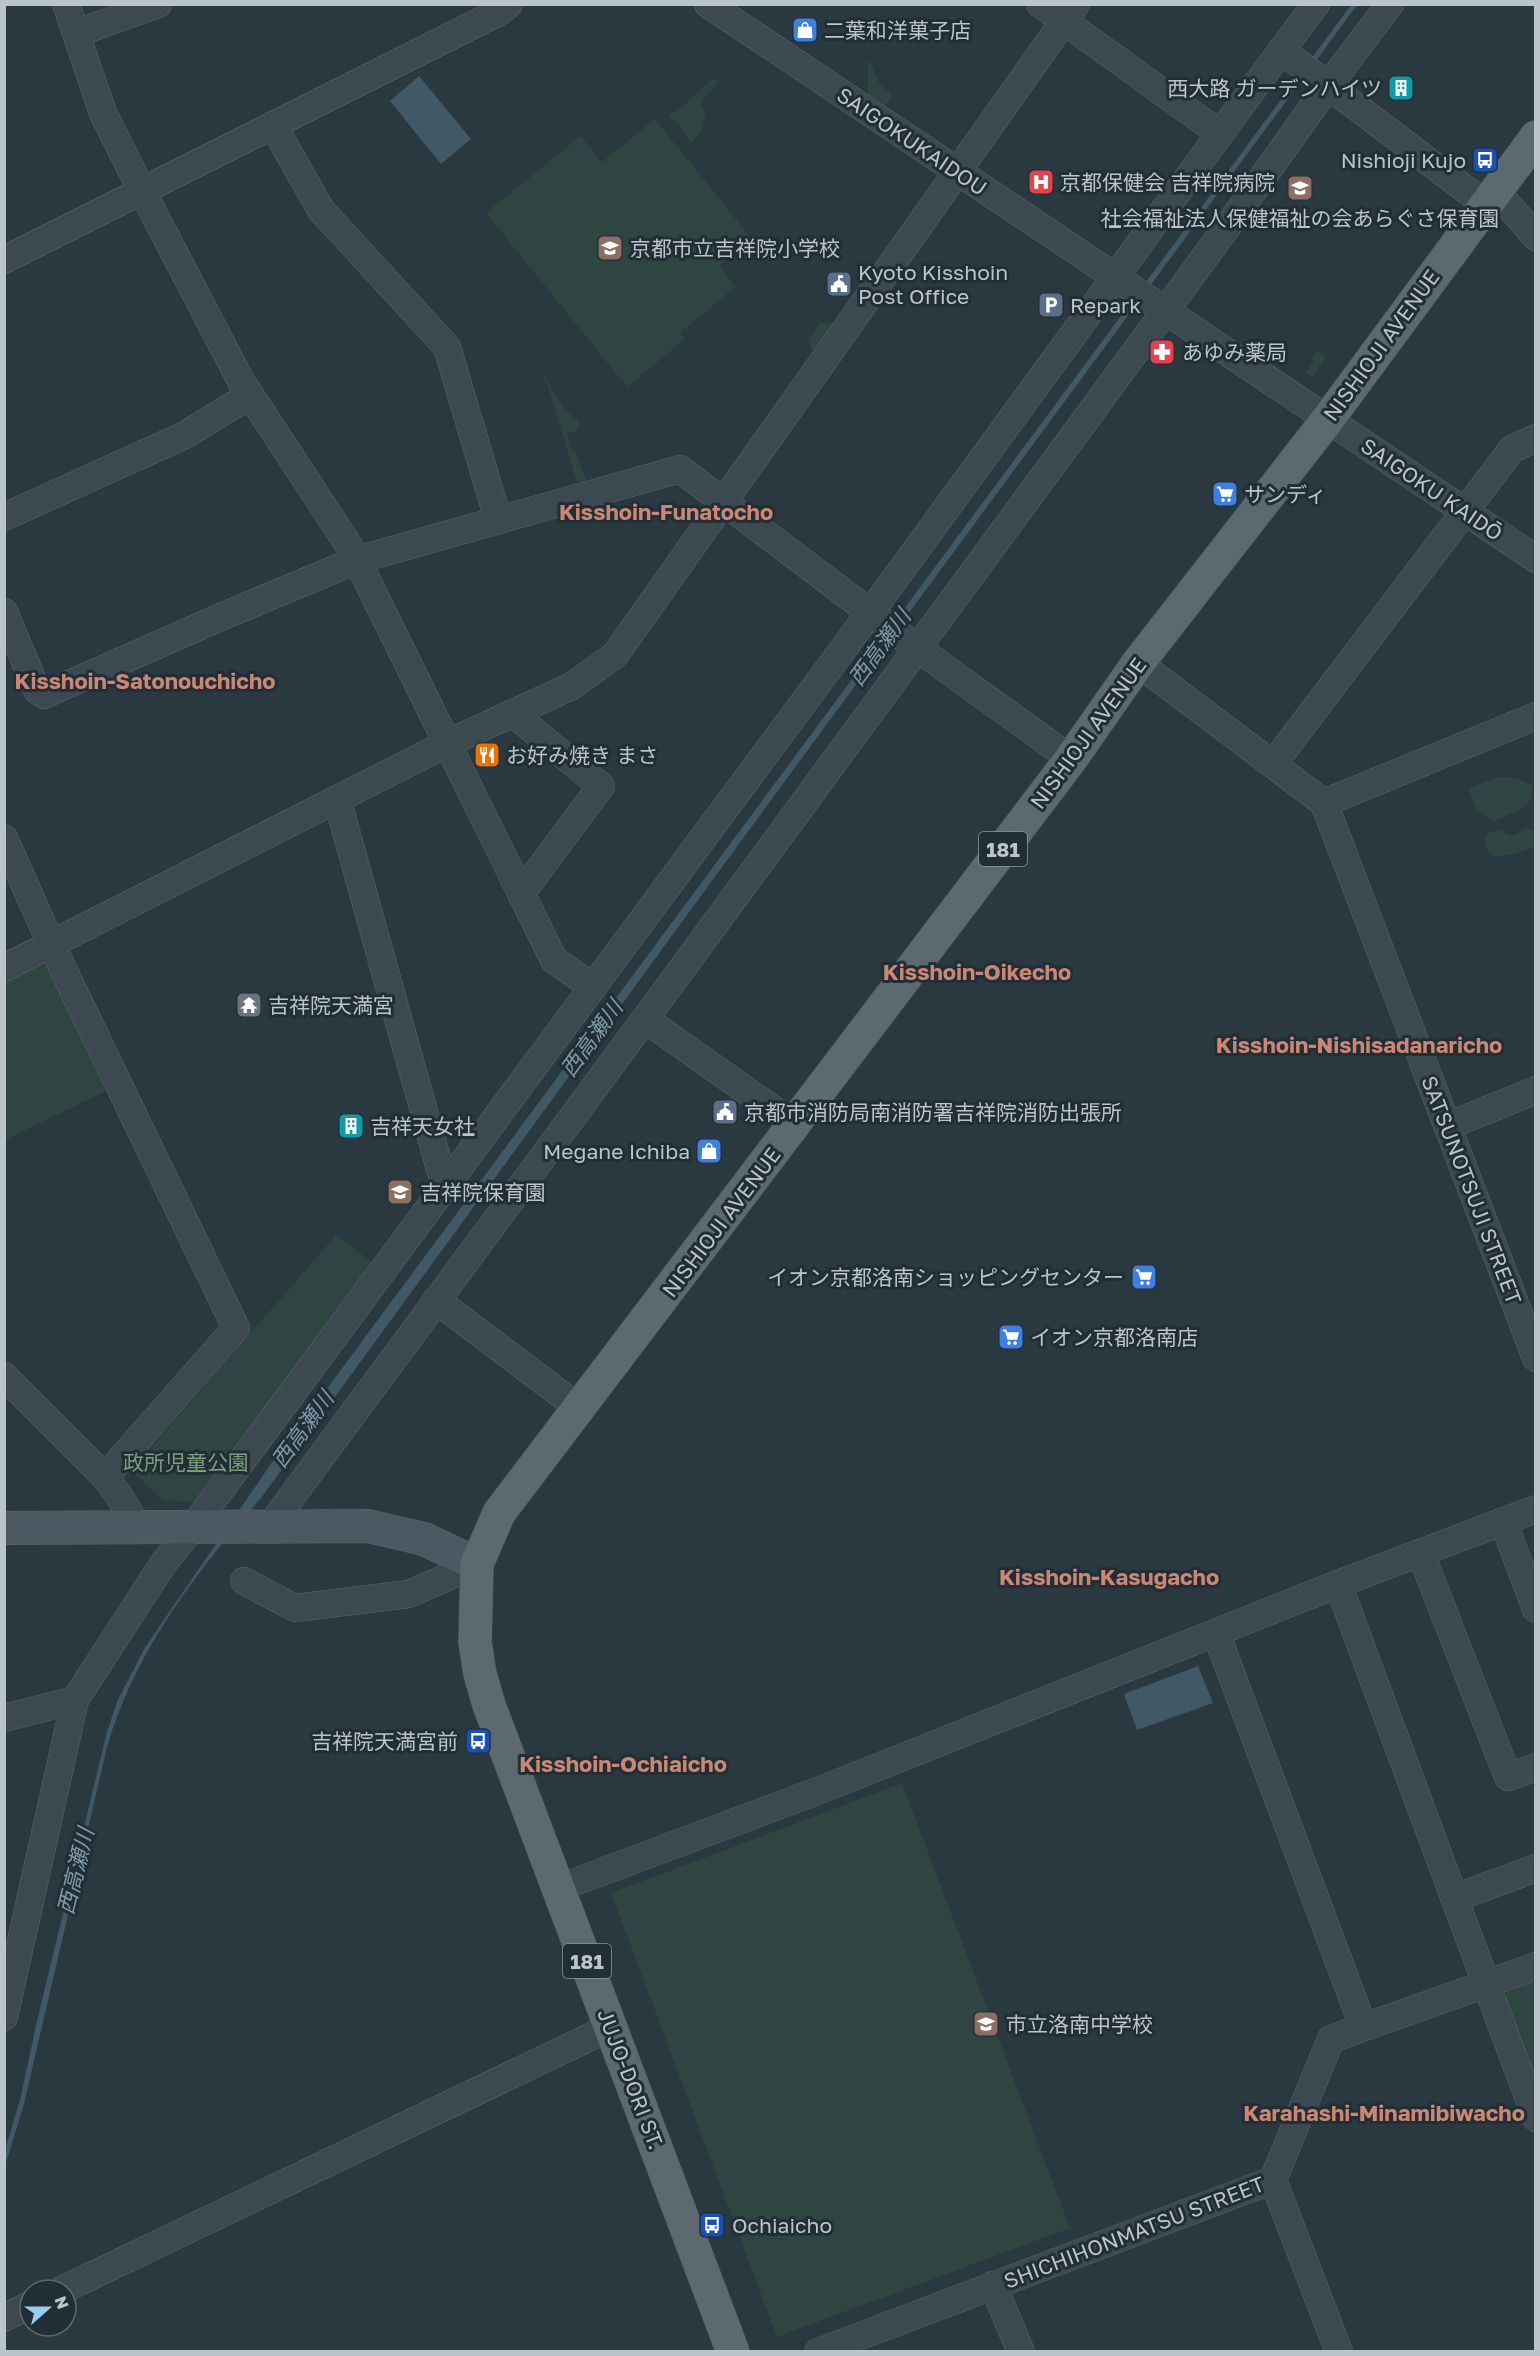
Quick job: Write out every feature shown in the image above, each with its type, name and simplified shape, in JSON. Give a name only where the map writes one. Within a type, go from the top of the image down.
[{"type":"main road","name":"NISHIOJI AVENUE","points":[[477,1564],[500,1513],[1071,759],[1138,663],[1328,419],[1536,137]]},
{"type":"main road","name":"JUJO-DORI ST.","points":[[477,1564],[475,1642],[480,1674],[489,1705],[734,2352]]},
{"type":"street","points":[[66,4],[103,114],[250,395],[357,560],[554,960],[593,987]]},
{"type":"street","points":[[77,33],[158,4]]},
{"type":"street","name":"SAIGOKUKAIDOU","points":[[708,4],[1162,310]]},
{"type":"street","points":[[1040,4],[1070,13],[1219,133]]},
{"type":"street","points":[[4,2017],[16,1922],[75,1700],[163,1564],[198,1527],[445,1187],[1119,280],[1219,133],[1316,4]]},
{"type":"street","points":[[265,1526],[645,1019],[1162,310],[1390,4]]},
{"type":"street","points":[[4,260],[273,125],[495,9]]},
{"type":"street","points":[[4,968],[448,742],[572,686],[615,655],[1070,13]]},
{"type":"street","points":[[1281,51],[1490,197],[1536,237]]},
{"type":"street","points":[[273,125],[321,210],[447,347],[498,519]]},
{"type":"street","points":[[1162,310],[1328,419]]},
{"type":"street","points":[[4,517],[185,435],[250,395]]},
{"type":"street","name":"SAIGOKU KAIDŌ","points":[[1328,419],[1536,559]]},
{"type":"street","points":[[1273,764],[1512,449],[1536,438]]},
{"type":"street","points":[[4,612],[38,690],[44,695],[357,560],[680,469],[917,648],[1071,759]]},
{"type":"street","points":[[1138,663],[1324,803],[1536,716]]},
{"type":"street","points":[[512,713],[601,786],[521,894]]},
{"type":"street","points":[[338,799],[445,1187]]},
{"type":"street","name":"SATSUNOTSUJI STREET","points":[[1324,803],[1536,1358]]},
{"type":"street","points":[[4,838],[51,944],[236,1328],[105,1477]]},
{"type":"street","points":[[645,1019],[795,1125]]},
{"type":"street","points":[[1448,1126],[1536,1090]]},
{"type":"street","points":[[436,1300],[579,1408]]},
{"type":"street","points":[[4,1376],[105,1477],[137,1526]]},
{"type":"street","points":[[559,1888],[815,1792],[1338,1584],[1536,1509]]},
{"type":"street","points":[[1503,1521],[1536,1609]]},
{"type":"street","points":[[4,1528],[368,1526],[424,1539],[477,1564]]},
{"type":"street","points":[[1421,1554],[1508,1777],[1536,1767]]},
{"type":"street","points":[[244,1581],[295,1608],[409,1594],[477,1564]]},
{"type":"street","points":[[1338,1584],[1536,2118]]},
{"type":"street","points":[[1216,1633],[1363,2026]]},
{"type":"street","points":[[4,1718],[75,1700]]},
{"type":"street","points":[[1455,1898],[1536,1868]]},
{"type":"street","name":"SHICHIHONMATSU STREET","points":[[818,2352],[1273,2180],[1331,2039],[1536,1966]]},
{"type":"street","points":[[78,2282],[611,2027]]},
{"type":"street","points":[[1273,2180],[1339,2352]]},
{"type":"street","points":[[993,2284],[1021,2352]]},
{"type":"street","points":[[4,2318],[18,2312]]},
{"type":"green space","points":[[870,61],[882,87],[891,92],[890,100],[886,105],[868,94],[868,62]]},
{"type":"green space","points":[[716,79],[717,83],[704,99],[701,107],[706,112],[702,130],[691,143],[683,130],[668,114],[679,110],[711,80]]},
{"type":"green space","points":[[655,119],[752,239],[719,266],[736,287],[680,333],[685,339],[627,387],[486,213],[580,136],[602,162]]},
{"type":"green space","points":[[820,323],[835,323],[817,348],[811,349],[809,340]]},
{"type":"green space","points":[[1317,350],[1326,358],[1312,377],[1305,373],[1314,361],[1311,359]]},
{"type":"green space","points":[[537,363],[565,410],[578,421],[580,428],[574,432],[567,432],[570,448],[575,451],[586,480],[577,483],[547,383]]},
{"type":"green space","points":[[1499,777],[1516,778],[1532,785],[1532,796],[1527,806],[1493,822],[1476,809],[1468,788]]},
{"type":"green space","points":[[1524,828],[1535,830],[1535,847],[1518,853],[1498,856],[1489,852],[1486,847],[1484,838],[1490,832],[1500,830],[1509,835],[1516,835]]},
{"type":"green space","points":[[37,963],[51,968],[106,1091],[5,1140],[5,980]]},
{"type":"green space","name":"政所児童公園","points":[[336,1235],[377,1266],[200,1503],[163,1500],[131,1471]]},
{"type":"green space","points":[[902,1783],[1070,2228],[777,2337],[611,1893]]},
{"type":"green space","points":[[1535,1980],[1535,2092],[1502,2002],[1506,1992]]},
{"type":"water","name":"西高瀬川","points":[[1351,5],[1357,5],[782,785],[261,1498],[213,1555],[170,1614],[134,1678],[107,1747],[24,2104],[5,2166],[5,2150],[20,2100],[107,1732],[117,1702],[144,1649],[266,1471]]},
{"type":"water","points":[[419,76],[471,139],[441,164],[390,101]]},
{"type":"water","points":[[1198,1666],[1213,1703],[1137,1730],[1124,1694]]},
{"type":"place","name":"二葉和洋菓子店","points":[[805,30]]},
{"type":"place","name":"西大路 ガーデンハイツ","points":[[1401,88]]},
{"type":"place","name":"Nishioji Kujo","points":[[1485,160]]},
{"type":"place","name":"京都保健会 吉祥院病院","points":[[1041,182]]},
{"type":"place","name":"社会福祉法人保健福祉の会あらぐさ保育園","points":[[1300,188]]},
{"type":"place","name":"京都市立吉祥院小学校","points":[[610,248]]},
{"type":"place","name":"Kyoto Kisshoin Post Office","points":[[839,284]]},
{"type":"place","name":"Repark","points":[[1051,305]]},
{"type":"place","name":"あゆみ薬局","points":[[1162,352]]},
{"type":"place","name":"サンディ","points":[[1225,494]]},
{"type":"place","name":"お好み焼き まさ","points":[[487,755]]},
{"type":"place","name":"吉祥院天満宮","points":[[249,1005]]},
{"type":"place","name":"京都市消防局南消防署吉祥院消防出張所","points":[[725,1112]]},
{"type":"place","name":"吉祥天女社","points":[[351,1126]]},
{"type":"place","name":"Megane Ichiba","points":[[709,1151]]},
{"type":"place","name":"吉祥院保育園","points":[[400,1192]]},
{"type":"place","name":"イオン京都洛南ショッピングセンター","points":[[1144,1277]]},
{"type":"place","name":"イオン京都洛南店","points":[[1011,1337]]},
{"type":"place","name":"吉祥院天満宮前","points":[[478,1741]]},
{"type":"place","name":"市立洛南中学校","points":[[986,2024]]},
{"type":"place","name":"Ochiaicho","points":[[712,2225]]},
{"type":"district","name":"Kisshoin-Funatocho","points":[[666,511]]},
{"type":"district","name":"Kisshoin-Satonouchicho","points":[[145,680]]},
{"type":"district","name":"Kisshoin-Oikecho","points":[[977,971]]},
{"type":"district","name":"Kisshoin-Nishisadanaricho","points":[[1359,1044]]},
{"type":"district","name":"Kisshoin-Kasugacho","points":[[1109,1576]]},
{"type":"district","name":"Kisshoin-Ochiaicho","points":[[623,1763]]},
{"type":"district","name":"Karahashi-Minamibiwacho","points":[[1384,2112]]}]
